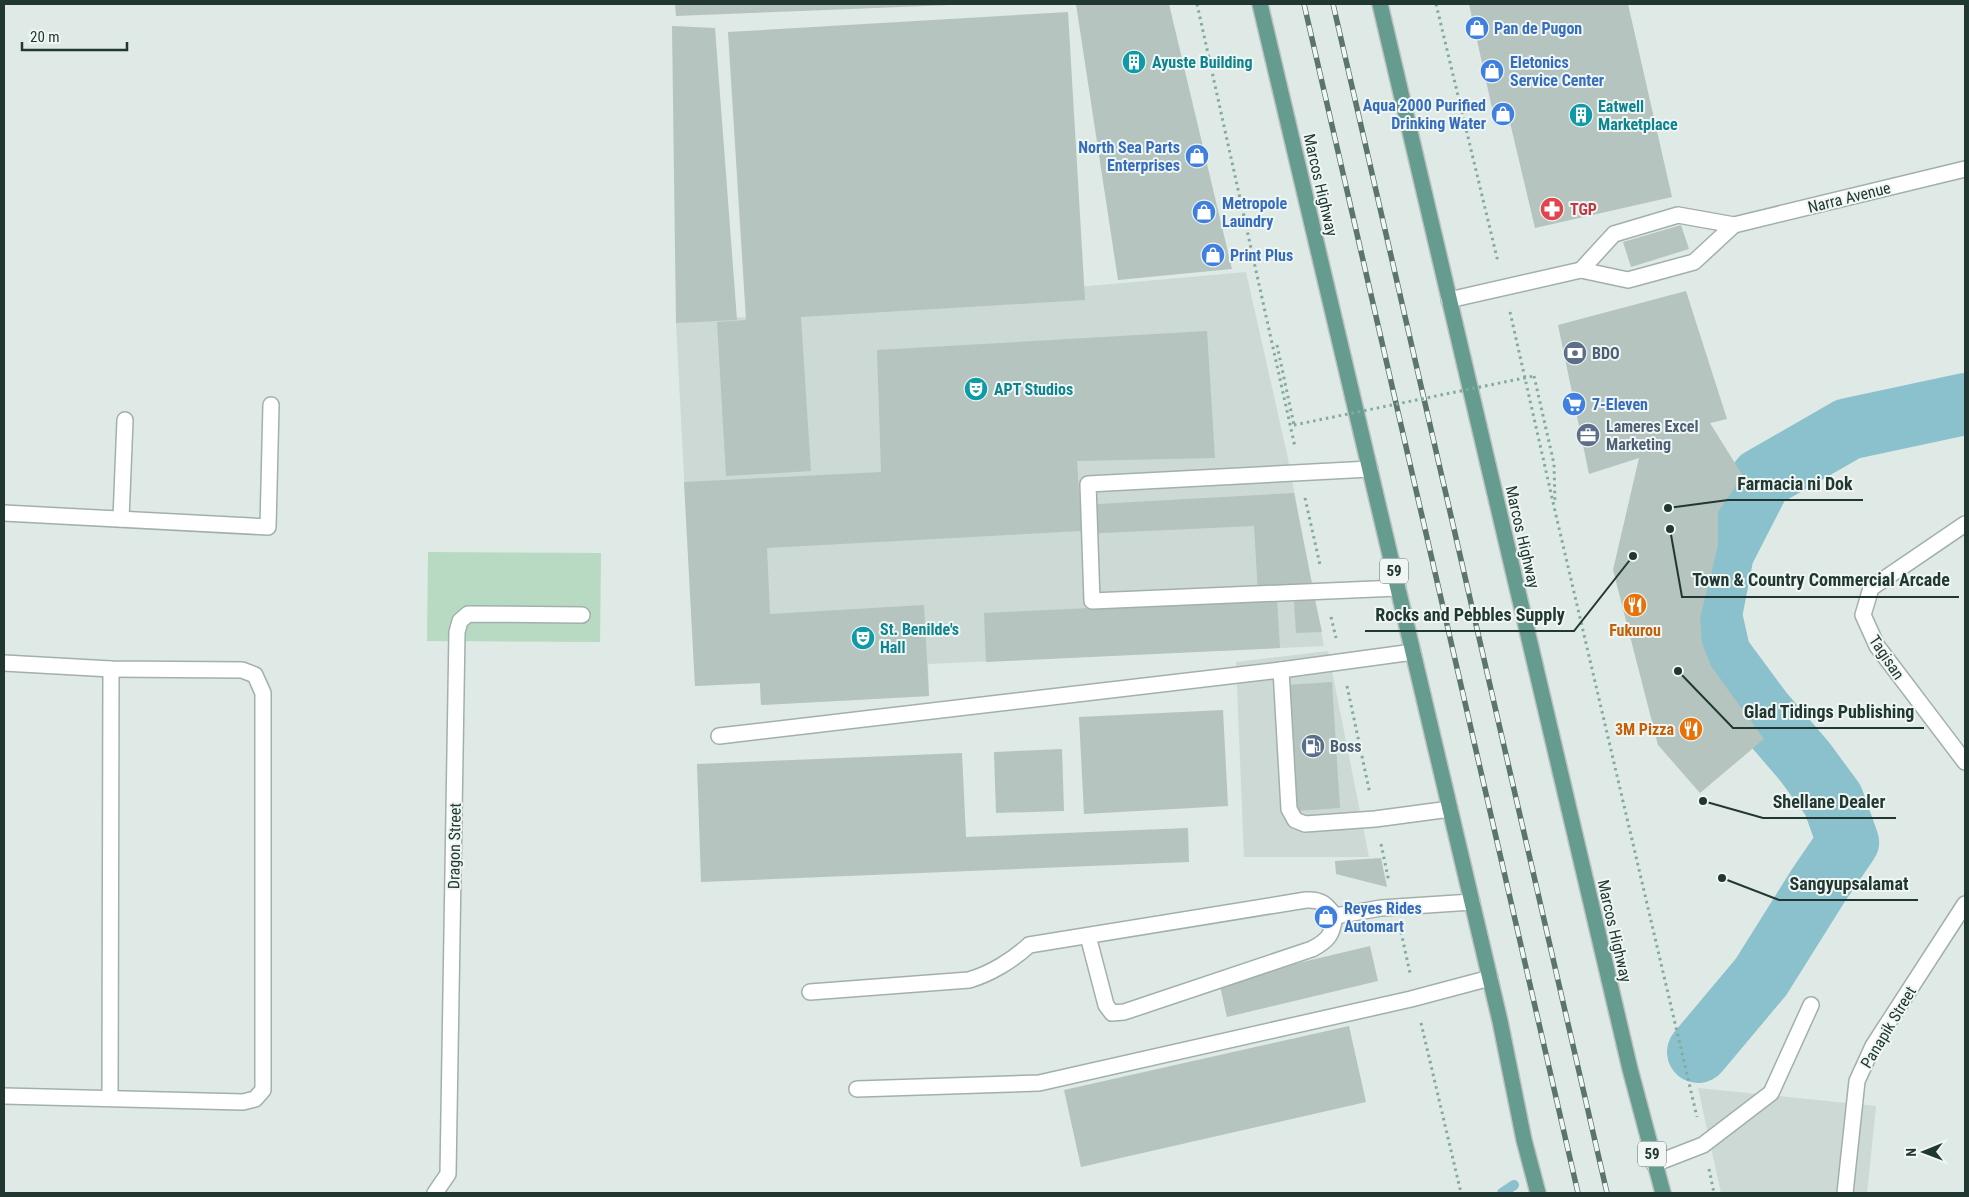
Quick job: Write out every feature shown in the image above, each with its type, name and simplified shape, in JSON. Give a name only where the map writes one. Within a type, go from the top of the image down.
[{"type":"main road","name":"Marcos Highway","points":[[1260,4],[1490,978],[1524,1140],[1538,1193]]},
{"type":"main road","name":"Marcos Highway","points":[[1380,4],[1630,1069],[1654,1164],[1664,1193]]},
{"type":"street","name":"Narra Avenue","points":[[1581,270],[1614,234],[1678,215],[1734,226],[1965,169]]},
{"type":"street","name":"Narra Avenue","points":[[1449,300],[1581,270],[1628,280],[1694,262],[1734,226]]},
{"type":"street","points":[[4,513],[268,527],[271,405]]},
{"type":"street","points":[[121,519],[125,420]]},
{"type":"street","points":[[1370,469],[1088,484],[1092,601],[1398,588]]},
{"type":"street","name":"Tagisan","points":[[1965,524],[1871,588],[1863,616],[1877,646],[1965,762]]},
{"type":"street","name":"Dragon Street","points":[[436,1193],[448,1174],[457,642],[460,621],[468,614],[582,615]]},
{"type":"street","points":[[719,736],[1281,670],[1413,652]]},
{"type":"street","points":[[4,663],[111,669],[242,670],[255,675],[263,693],[264,1090],[256,1099],[243,1102],[4,1096]]},
{"type":"street","points":[[110,1098],[111,669]]},
{"type":"street","points":[[1281,670],[1289,809],[1295,820],[1305,824],[1376,819],[1450,809]]},
{"type":"street","points":[[810,992],[969,980],[981,977],[1020,953],[1029,945],[1306,900],[1315,900],[1326,904],[1335,916],[1333,929],[1326,941],[1312,950],[1124,1012],[1112,1013],[1106,1004],[1088,936]]},
{"type":"street","points":[[1335,916],[1395,907],[1472,902]]},
{"type":"street","name":"Panapik Street","points":[[1845,1193],[1857,1081],[1873,1046],[1965,904]]},
{"type":"street","points":[[857,1089],[1039,1083],[1490,978]]},
{"type":"street","points":[[1654,1164],[1703,1145],[1771,1094],[1810,1005]]},
{"type":"path","points":[[1197,4],[1297,456]]},
{"type":"path","points":[[1436,4],[1504,287],[1714,1193]]},
{"type":"path","points":[[1277,345],[1294,425],[1534,376],[1554,464],[1555,511]]},
{"type":"path","points":[[1303,489],[1321,572]]},
{"type":"path","points":[[1329,608],[1415,997],[1461,1193]]},
{"type":"shaded area","points":[[1246,272],[1287,454],[1324,646],[928,664],[929,696],[761,705],[760,683],[695,686],[676,323]]},
{"type":"shaded area","points":[[1328,651],[1369,857],[1244,857],[1236,662]]},
{"type":"shaded area","points":[[1698,1088],[1876,1106],[1867,1193],[1721,1193]]},
{"type":"green space","points":[[428,552],[601,553],[600,642],[427,641]]},
{"type":"building","points":[[675,4],[951,4],[951,5],[676,16]]},
{"type":"building","points":[[1076,4],[1169,4],[1232,269],[1118,280]]},
{"type":"building","name":"Eatwell Marketplace","points":[[1469,4],[1628,4],[1672,197],[1535,228],[1508,114],[1494,117]]},
{"type":"building","points":[[1068,12],[1085,300],[801,317],[811,471],[726,476],[717,322],[746,320],[728,32]]},
{"type":"building","points":[[672,26],[715,28],[737,320],[676,323]]},
{"type":"building","points":[[1681,225],[1689,249],[1631,267],[1623,242]]},
{"type":"building","points":[[1686,291],[1727,419],[1710,423],[1743,476],[1718,512],[1718,546],[1700,618],[1702,643],[1711,666],[1764,739],[1700,793],[1658,745],[1613,570],[1639,458],[1589,474],[1558,325]]},
{"type":"building","points":[[1207,331],[1215,458],[1077,461],[1080,505],[1294,493],[1313,589],[1258,593],[1254,526],[1081,534],[1081,531],[767,548],[770,614],[924,605],[929,696],[761,705],[760,683],[695,686],[684,482],[881,472],[877,350]]},
{"type":"building","points":[[1277,599],[1280,648],[986,662],[984,613]]},
{"type":"building","points":[[1315,600],[1322,632],[1296,633],[1294,601]]},
{"type":"building","name":"Boss","points":[[1332,682],[1340,808],[1295,811],[1286,685]]},
{"type":"building","points":[[1223,710],[1228,806],[1084,814],[1079,717]]},
{"type":"building","points":[[1062,749],[1064,811],[996,813],[994,752]]},
{"type":"building","points":[[962,753],[966,837],[1188,828],[1189,862],[701,882],[697,764]]},
{"type":"building","points":[[1381,858],[1387,887],[1336,874],[1335,861]]},
{"type":"building","points":[[1370,946],[1378,981],[1227,1017],[1219,982]]},
{"type":"building","points":[[1349,1026],[1366,1102],[1081,1167],[1064,1090]]},
{"type":"waterway","points":[[1698,1052],[1761,977],[1848,842],[1833,800],[1805,762],[1763,713],[1720,655],[1711,615],[1723,553],[1761,479],[1848,429],[1965,404]]},
{"type":"waterway","points":[[1502,1193],[1514,1185]]},
{"type":"railway","points":[[1304,4],[1578,1193]]},
{"type":"railway","points":[[1333,4],[1607,1193]]},
{"type":"place","name":"Pan de Pugon","points":[[1477,28]]},
{"type":"place","name":"Ayuste Building","points":[[1134,62]]},
{"type":"place","name":"Eletonics Service Center","points":[[1492,71]]},
{"type":"place","name":"Aqua 2000 Purified Drinking Water","points":[[1503,114]]},
{"type":"place","name":"Eatwell Marketplace","points":[[1581,115]]},
{"type":"place","name":"North Sea Parts Enterprises","points":[[1197,156]]},
{"type":"place","name":"TGP","points":[[1552,209]]},
{"type":"place","name":"Metropole Laundry","points":[[1204,212]]},
{"type":"place","name":"Print Plus","points":[[1213,255]]},
{"type":"place","name":"BDO","points":[[1575,353]]},
{"type":"place","name":"APT Studios","points":[[976,389]]},
{"type":"place","name":"7-Eleven","points":[[1574,404]]},
{"type":"place","name":"Lameres Excel Marketing","points":[[1588,435]]},
{"type":"place","name":"Farmacia ni Dok","points":[[1668,508]]},
{"type":"place","name":"Town & Country Commercial Arcade","points":[[1670,529]]},
{"type":"place","name":"Rocks and Pebbles Supply","points":[[1633,556]]},
{"type":"place","name":"Fukurou","points":[[1635,605]]},
{"type":"place","name":"St. Benilde's Hall","points":[[863,638]]},
{"type":"place","name":"Glad Tidings Publishing","points":[[1678,671]]},
{"type":"place","name":"3M Pizza","points":[[1691,729]]},
{"type":"place","name":"Boss","points":[[1313,746]]},
{"type":"place","name":"Shellane Dealer","points":[[1703,801]]},
{"type":"place","name":"Sangyupsalamat","points":[[1722,878]]},
{"type":"place","name":"Reyes Rides Automart","points":[[1326,917]]}]
